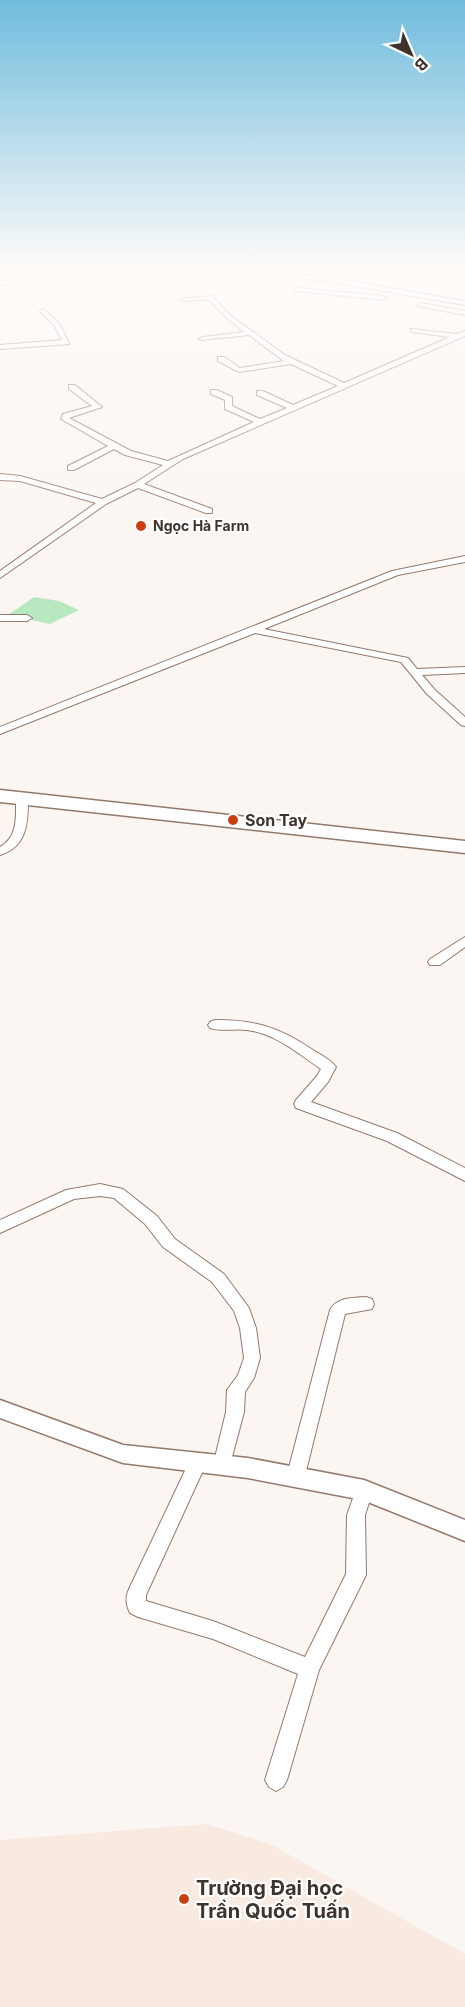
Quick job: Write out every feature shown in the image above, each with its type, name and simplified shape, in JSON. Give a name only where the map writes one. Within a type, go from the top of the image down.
[{"type":"highway","points":[[0,796],[465,847]]},
{"type":"street","points":[[225,361],[239,370],[291,362],[343,385]]},
{"type":"street","points":[[0,575],[8,564],[103,502],[138,485],[170,464],[401,361]]},
{"type":"street","points":[[72,387],[98,407],[64,418],[128,453],[170,464]]},
{"type":"street","points":[[214,392],[230,399],[228,407],[262,423]]},
{"type":"street","points":[[260,393],[294,408]]},
{"type":"street","points":[[71,468],[115,446]]},
{"type":"street","points":[[0,477],[20,479],[103,502]]},
{"type":"street","points":[[138,485],[209,511]]},
{"type":"street","points":[[0,730],[395,573],[465,559]]},
{"type":"street","points":[[0,618],[27,618]]},
{"type":"street","points":[[250,629],[404,660],[431,692],[465,723]]},
{"type":"street","points":[[416,672],[465,670]]},
{"type":"street","points":[[0,851],[10,847],[19,833],[22,799]]},
{"type":"street","points":[[435,962],[465,941]]},
{"type":"street","points":[[214,1025],[247,1025],[263,1028],[282,1037],[329,1067],[323,1079],[301,1101],[301,1104],[392,1137],[465,1176]]},
{"type":"street","points":[[0,1227],[70,1194],[100,1190],[118,1193],[151,1220],[170,1243],[226,1287],[241,1308],[248,1328],[252,1358],[245,1378],[236,1390],[235,1412],[222,1466]]},
{"type":"street","points":[[295,1479],[338,1310],[346,1305],[366,1304]]},
{"type":"street","points":[[0,1409],[123,1454],[196,1464],[248,1468],[295,1479],[364,1490],[465,1531]]},
{"type":"street","points":[[196,1464],[136,1595],[137,1606],[153,1614],[199,1625],[281,1660],[310,1668]]},
{"type":"street","points":[[276,1780],[310,1668],[356,1575],[356,1515],[364,1490]]},
{"type":"shaded area","name":"Trường Đại học Trần Quốc Tuấn","points":[[207,1824],[270,1844],[465,1954],[465,2007],[0,2007],[0,1840]]},
{"type":"green space","points":[[34,597],[59,601],[79,610],[50,624],[8,615]]},
{"type":"place","name":"Ngọc Hà Farm","points":[[141,526]]},
{"type":"place","name":"Son Tay","points":[[233,820]]},
{"type":"place","name":"Trường Đại học Trần Quốc Tuấn","points":[[184,1899]]}]
